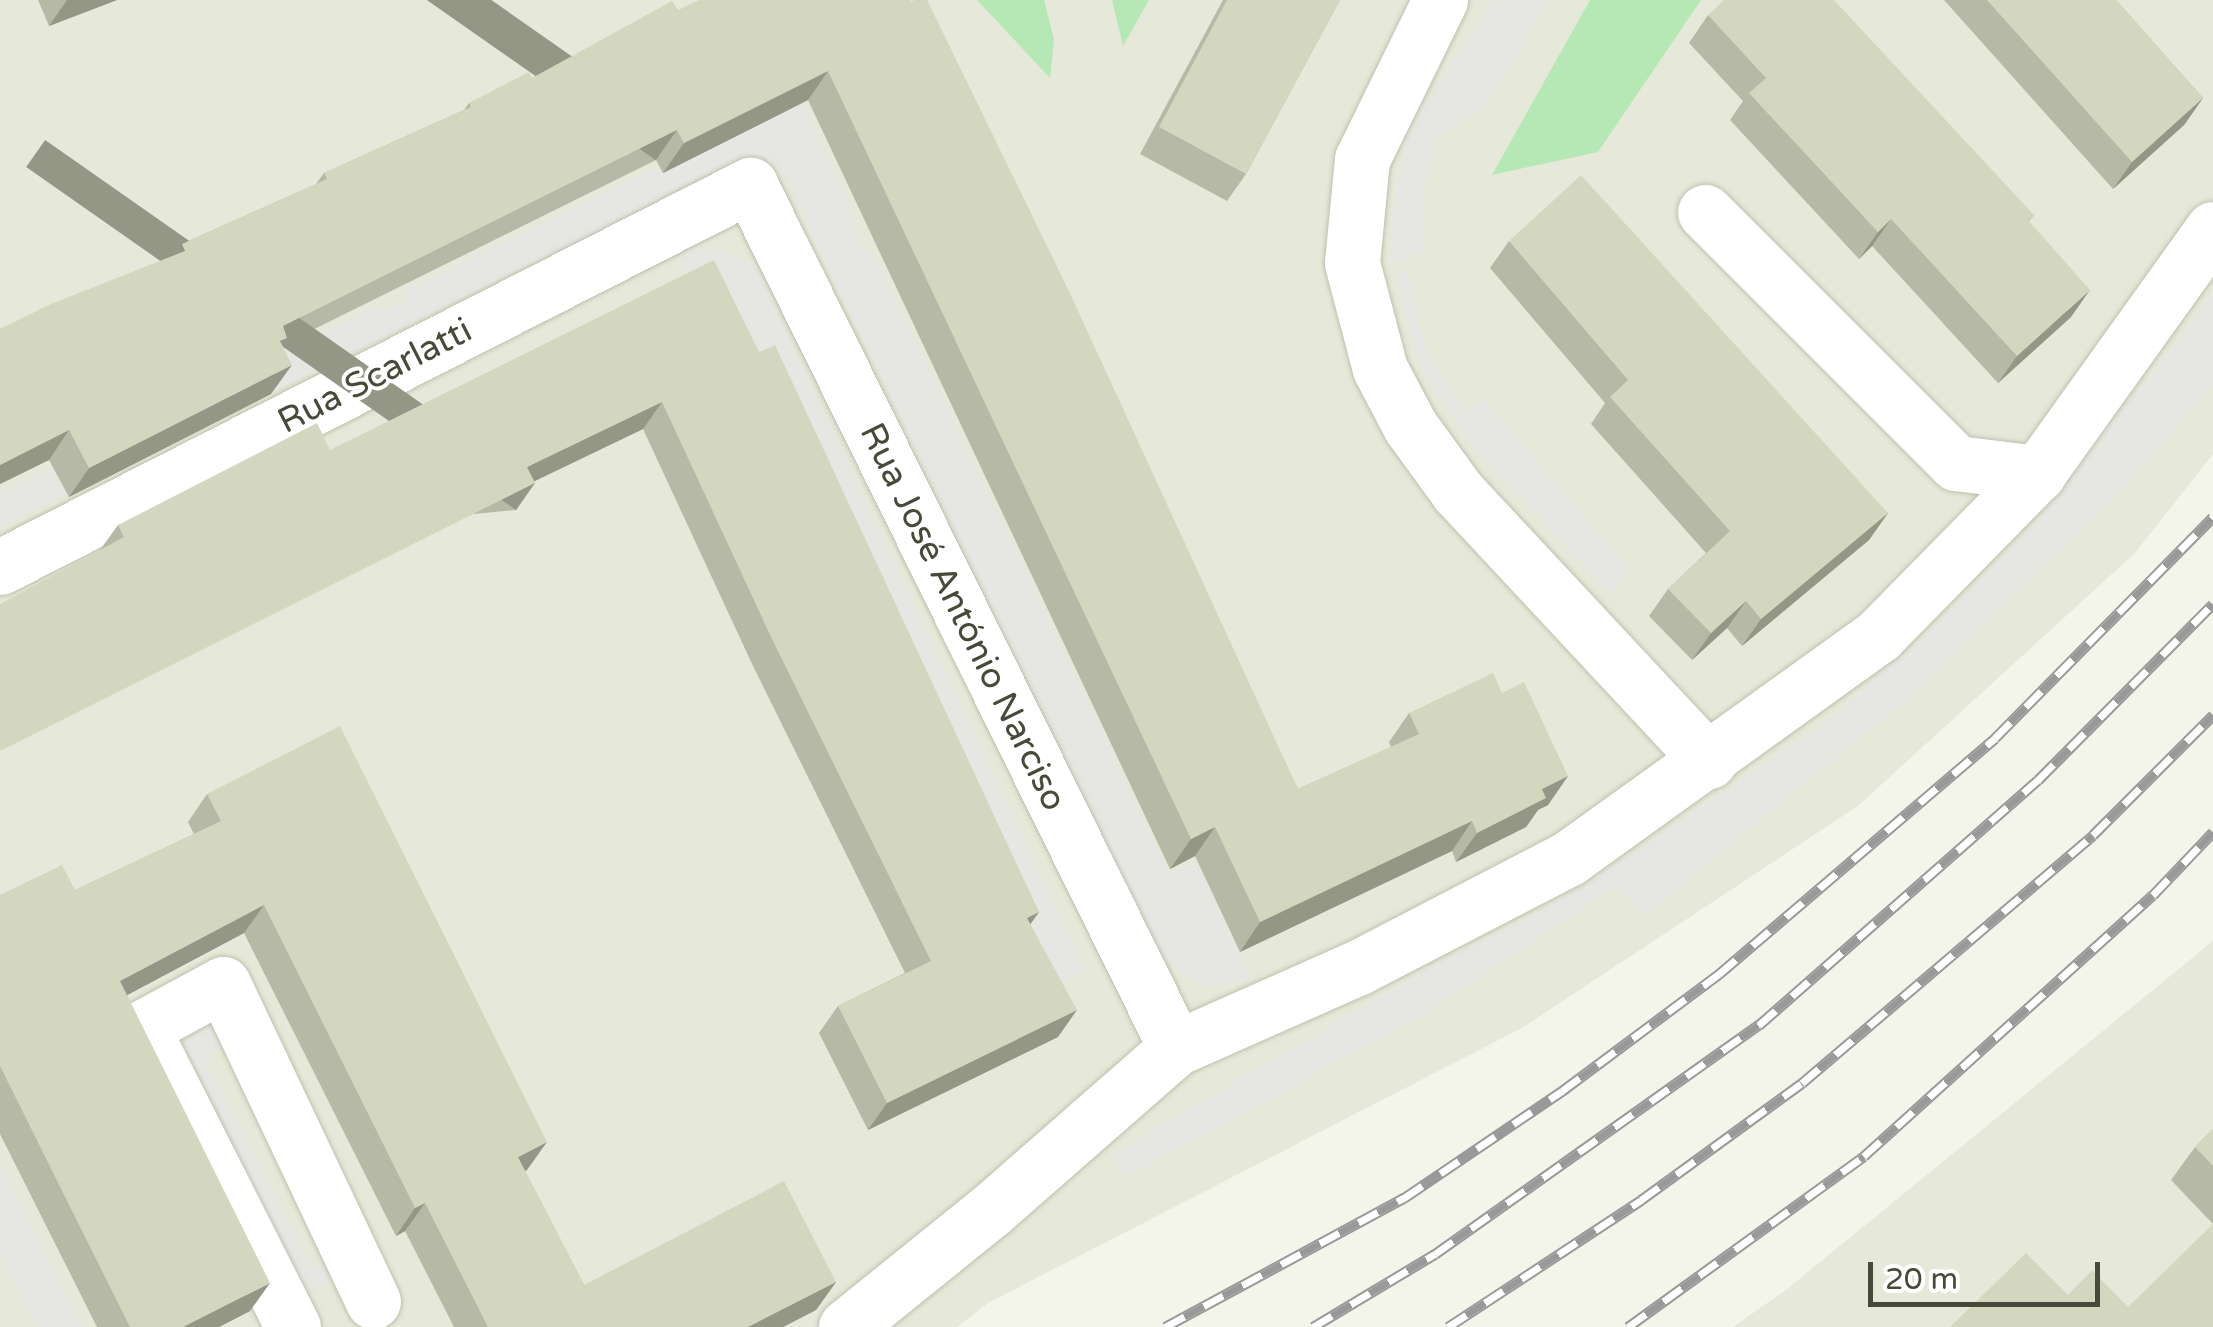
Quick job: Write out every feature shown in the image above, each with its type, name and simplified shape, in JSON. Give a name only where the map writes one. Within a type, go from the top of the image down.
[{"type":"street","points":[[1440,0],[1362,159],[1352,263],[1380,369],[1410,426],[1458,492],[1708,761]]},
{"type":"street","name":"Rua Scarlatti","points":[[0,567],[750,185]]},
{"type":"street","name":"Rua José António Narciso","points":[[750,185],[1176,1048]]},
{"type":"street","points":[[1705,212],[1956,464],[2038,473]]},
{"type":"street","points":[[846,1327],[991,1210],[1176,1048],[1359,967],[1569,858],[1879,635],[2038,473],[2213,229]]},
{"type":"street","points":[[292,1327],[142,1028],[222,984],[380,1314],[322,1327]]},
{"type":"shaded area","points":[[0,0],[2213,0],[2213,454],[2135,553],[1858,806],[1522,1028],[988,1303],[957,1327],[0,1327]]},
{"type":"shaded area","points":[[1492,0],[1549,0],[1484,108],[1437,136],[1425,185],[1423,252],[1393,264],[1390,235],[1407,145],[1423,109]]},
{"type":"shaded area","points":[[798,94],[853,210],[848,213],[865,253],[872,250],[1169,873],[1195,862],[1240,953],[1250,979],[1245,982],[1200,986],[1162,960],[1106,855],[781,169],[772,161],[758,158],[522,269],[0,527],[0,492],[52,466],[55,471],[372,307],[375,313],[406,298],[404,291],[659,164],[664,172],[724,142]]},
{"type":"shaded area","points":[[692,249],[722,249],[757,270],[1086,972],[1055,983],[677,254]]},
{"type":"shaded area","points":[[1408,271],[1427,351],[1463,412],[1483,398],[1629,569],[1611,595],[1476,450],[1431,386],[1416,354],[1395,276]]},
{"type":"shaded area","points":[[2213,295],[2213,385],[2126,485],[1916,692],[1645,915],[1617,886],[1417,1018],[1126,1178],[1111,1155],[1411,978],[1584,886],[1834,716],[1960,600],[2035,522]]},
{"type":"shaded area","points":[[2213,941],[2213,1327],[1733,1327],[1787,1289]]},
{"type":"shaded area","points":[[208,1017],[356,1273],[308,1293],[181,1048],[186,1029]],"holes":[[[213,1051],[229,1054],[327,1257],[323,1268],[312,1266],[208,1065]]]},
{"type":"shaded area","points":[[0,1163],[83,1327],[37,1327],[0,1257]]},
{"type":"green space","points":[[977,0],[1044,0],[1054,40],[1050,78]]},
{"type":"green space","points":[[1112,0],[1149,0],[1123,46]]},
{"type":"green space","points":[[1590,0],[1701,0],[1598,152],[1492,175]]},
{"type":"building","points":[[699,0],[927,0],[1067,287],[1298,789],[1419,734],[1409,713],[1493,673],[1502,693],[1524,682],[1568,776],[1542,789],[1546,798],[1477,833],[1472,821],[1260,922],[1215,827],[1191,839],[828,71],[684,143],[677,130],[283,326],[287,338],[280,341],[292,365],[89,468],[69,430],[0,465],[0,329],[51,304],[185,251],[182,244],[327,179],[324,173],[471,107],[469,103],[529,72],[532,78],[672,1],[678,10]]},
{"type":"building","points":[[1227,0],[1340,0],[1246,174],[1159,127]]},
{"type":"building","points":[[1724,0],[1834,0],[2034,215],[2028,220],[2090,290],[2017,356],[1891,219],[1878,232],[1749,93],[1766,78],[1708,15]]},
{"type":"building","points":[[1987,0],[2116,0],[2203,98],[2132,162]]},
{"type":"building","points":[[1581,175],[1888,513],[1761,619],[1746,601],[1711,633],[1668,589],[1730,531],[1610,397],[1628,380],[1509,241]]},
{"type":"building","points":[[714,260],[759,352],[775,345],[1039,912],[1027,918],[1077,1010],[887,1103],[838,1006],[931,961],[772,639],[662,402],[527,467],[535,483],[0,751],[0,604],[124,537],[118,525],[317,423],[330,450]]},
{"type":"building","points":[[340,726],[547,1142],[518,1157],[584,1285],[784,1181],[836,1282],[748,1327],[488,1327],[425,1203],[415,1208],[264,905],[120,981],[270,1283],[183,1327],[130,1327],[0,1066],[0,895],[62,865],[75,890],[221,821],[207,794]]},
{"type":"building","points":[[2213,1129],[2213,1166],[2195,1147]]},
{"type":"building","points":[[2213,1224],[2213,1327],[1950,1327],[2026,1253],[2068,1295],[2092,1270],[2128,1307]]},
{"type":"railway","points":[[1165,1327],[1404,1198],[1562,1091],[1719,974],[1995,738],[2213,517]]},
{"type":"railway","points":[[1313,1327],[1435,1254],[1759,1025],[2038,780],[2213,604]]},
{"type":"railway","points":[[1448,1327],[1641,1200],[1802,1083],[2093,835],[2213,715]]},
{"type":"railway","points":[[1628,1327],[1864,1156],[2153,895],[2213,832]]}]
